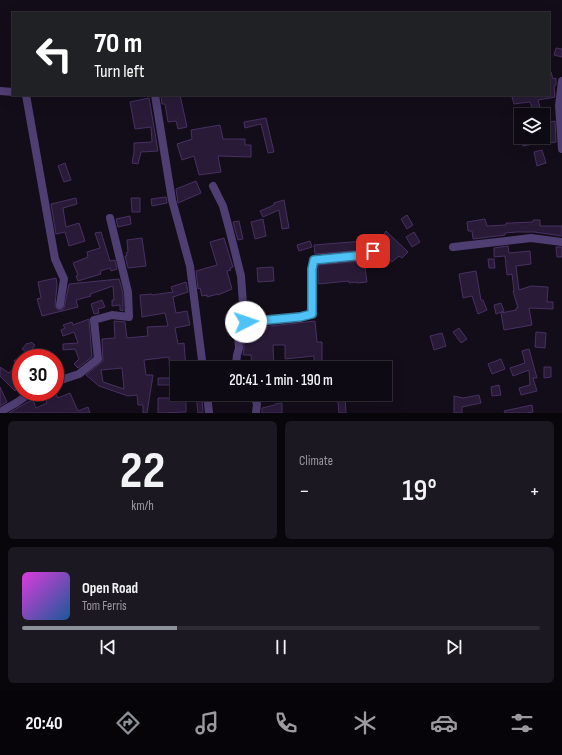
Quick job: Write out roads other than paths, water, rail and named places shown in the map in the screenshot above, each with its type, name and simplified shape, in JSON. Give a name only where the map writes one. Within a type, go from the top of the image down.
[{"type":"street","points":[[562,81],[559,106],[562,149]]},
{"type":"street","points":[[0,91],[12,92]]},
{"type":"street","points":[[26,96],[55,259],[64,279],[60,305]]},
{"type":"street","points":[[155,96],[172,200],[190,266],[202,361]]},
{"type":"street","points":[[213,186],[223,206],[240,276],[243,304],[237,322],[239,348],[236,361]]},
{"type":"street","points":[[64,379],[79,374],[98,360],[94,320],[112,315],[129,317],[128,292],[110,218]]},
{"type":"street","points":[[453,247],[531,238],[562,242]]},
{"type":"street","points":[[237,322],[255,322],[312,314],[312,269],[314,260],[365,255],[373,251]]},
{"type":"street","points":[[0,412],[19,401]]},
{"type":"street","points":[[208,401],[209,413]]},
{"type":"street","points":[[256,401],[256,413]]}]
